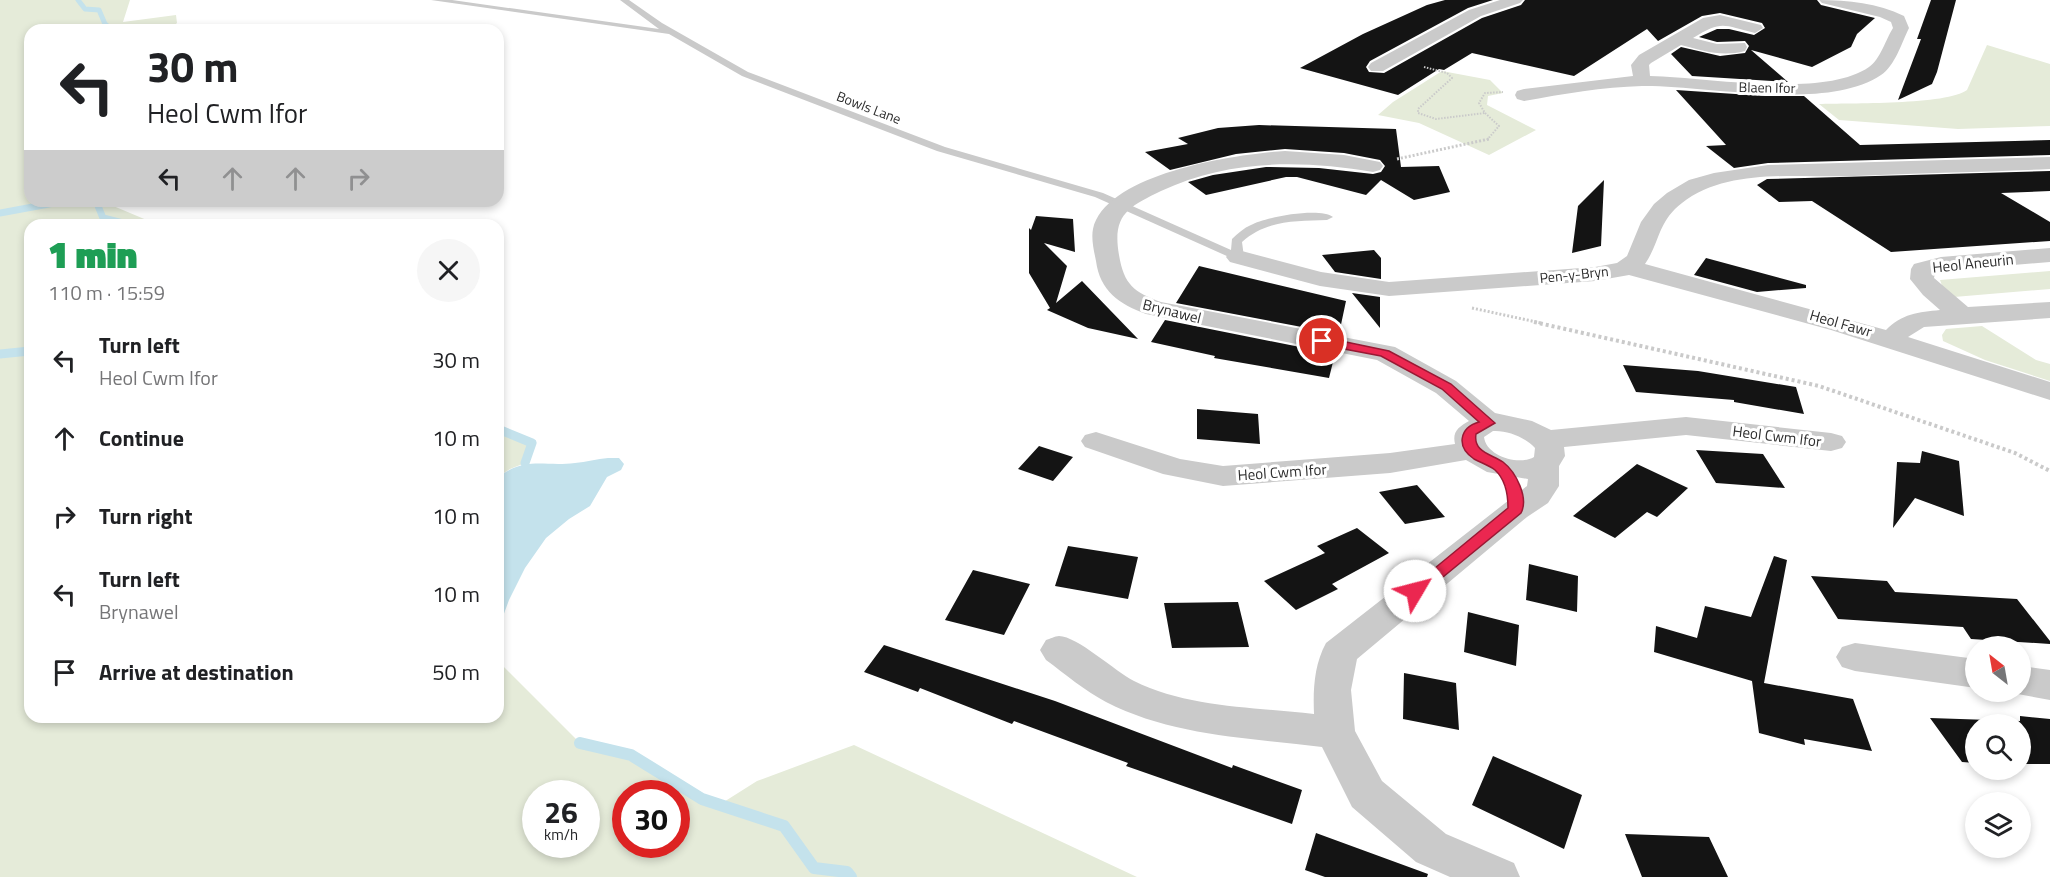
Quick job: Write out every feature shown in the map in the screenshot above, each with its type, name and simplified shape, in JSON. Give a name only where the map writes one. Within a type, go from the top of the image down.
[{"type":"street","points":[[1377,67],[1475,13],[1515,0]]},
{"type":"street","name":"Blaen Ifor","points":[[1524,95],[1642,81],[1792,88],[1842,85],[1862,79],[1879,69],[1901,28],[1898,19],[1885,13],[1827,0]]},
{"type":"street","points":[[1642,81],[1640,65],[1645,59],[1709,21],[1720,20],[1755,28]]},
{"type":"street","points":[[1678,39],[1714,47],[1734,49],[1739,47]]},
{"type":"street","name":"Brynawel","points":[[1374,166],[1326,158],[1303,157],[1228,162],[1171,177],[1120,204],[1108,218],[1104,227],[1112,282],[1129,298],[1168,312],[1385,353],[1446,387],[1489,423]]},
{"type":"street","name":"Pen-y-Bryn","points":[[1238,257],[1320,279],[1389,289],[1595,274],[1628,267],[1642,251],[1647,230],[1660,210],[1676,197],[1696,186],[1719,179],[1746,174],[1787,171],[2050,163]]},
{"type":"street","name":"Heol Aneurin","points":[[1962,315],[1922,279],[1923,268],[1941,264],[2050,255]]},
{"type":"street","name":"Heol Fawr","points":[[1628,267],[1781,306],[1892,339],[2050,391]]},
{"type":"street","points":[[1892,339],[1903,327],[1919,320],[2050,310]]},
{"type":"street","points":[[1498,877],[1431,848],[1367,794],[1335,732],[1332,690],[1340,653],[1516,510],[1537,496],[1543,486],[1544,452],[1523,427],[1489,423],[1475,427],[1469,433],[1468,440],[1473,450],[1487,461],[1499,466],[1510,480],[1515,493],[1516,510]]},
{"type":"street","name":"Heol Cwm Ifor","points":[[1499,466],[1526,470],[1544,452],[1686,426],[1831,442]]},
{"type":"street","name":"Heol Cwm Ifor","points":[[1095,441],[1166,466],[1223,476],[1390,463],[1473,450]]},
{"type":"street","points":[[1059,650],[1119,691],[1163,709],[1219,719],[1335,732]]},
{"type":"street","points":[[1855,657],[1965,672]]},
{"type":"street","points":[[2031,682],[2050,685]]},
{"type":"lane","points":[[435,0],[670,32]]},
{"type":"lane","name":"Bowls Lane","points":[[624,0],[670,32],[725,64],[756,78],[941,149],[1100,195],[1238,257]]},
{"type":"lane","points":[[541,8],[548,14]]},
{"type":"lane","points":[[1238,257],[1236,241],[1260,224],[1288,218],[1327,217]]},
{"type":"path","points":[[1395,59],[1442,71],[1452,78],[1423,104],[1418,113],[1436,119],[1485,113]]},
{"type":"path","points":[[1374,166],[1401,158],[1487,141],[1499,126],[1485,113],[1479,103],[1485,93],[1497,91],[1524,95]]},
{"type":"path","points":[[1470,307],[1819,386],[2015,453],[2050,471]]},
{"type":"green space","points":[[0,0],[130,0],[123,22],[176,15],[177,23],[24,24],[24,207],[116,207],[144,219],[24,219],[24,723],[504,723],[504,667],[580,743],[631,755],[675,780],[612,780],[612,858],[690,858],[690,789],[719,805],[757,781],[854,745],[1137,877],[0,877]]},
{"type":"green space","points":[[1987,45],[2050,64],[2050,126],[1958,129],[1839,120],[1819,104],[1919,101],[1956,95],[1967,90]]},
{"type":"green space","points":[[1442,71],[1490,80],[1503,93],[1488,96],[1487,105],[1536,130],[1489,155],[1419,123],[1378,115],[1393,102]]},
{"type":"green space","points":[[2050,271],[2050,289],[1954,297],[1944,291],[1940,280]]},
{"type":"green space","points":[[1982,326],[2036,360],[2050,364],[2050,381],[1985,360],[1943,341],[1942,335],[1946,329]]},
{"type":"green space","points":[[504,431],[532,443],[525,463],[504,473]]},
{"type":"water","points":[[619,458],[624,464],[621,470],[607,477],[590,506],[569,519],[546,538],[525,568],[504,614],[504,473],[527,464],[575,463]]},
{"type":"building","points":[[1445,0],[1493,0],[1468,8],[1370,61],[1366,67],[1369,72],[1384,73],[1482,18],[1521,5],[1525,0],[1817,0],[1821,5],[1875,18],[1857,34],[1851,47],[1812,67],[1751,50],[1788,82],[1692,76],[1671,54],[1681,47],[1720,56],[1745,53],[1749,46],[1745,41],[1717,42],[1699,37],[1717,29],[1729,29],[1754,35],[1765,28],[1762,23],[1720,13],[1702,16],[1658,41],[1647,29],[1574,76],[1472,53],[1444,70],[1439,69],[1398,95],[1300,68],[1363,34],[1427,5]]},
{"type":"building","points":[[1931,0],[1956,0],[1937,72],[1932,84],[1898,100],[1921,39],[1917,39]]},
{"type":"building","points":[[1676,90],[1765,96],[1804,96],[1860,145],[2050,140],[2050,155],[1768,163],[1734,168],[1706,146],[1726,145]]},
{"type":"building","points":[[1259,125],[1396,129],[1401,167],[1439,166],[1450,192],[1414,200],[1381,180],[1366,195],[1297,177],[1286,177],[1206,195],[1188,182],[1213,175],[1266,167],[1319,168],[1373,174],[1381,172],[1385,166],[1380,160],[1344,153],[1285,149],[1236,154],[1170,170],[1145,152],[1188,144],[1178,138],[1218,128]]},
{"type":"building","points":[[2050,171],[2050,191],[2001,193],[2050,222],[2050,241],[1891,252],[1812,201],[1779,202],[1757,185],[1767,179]]},
{"type":"building","points":[[1604,180],[1601,246],[1572,253],[1578,206]]},
{"type":"building","points":[[1036,216],[1073,219],[1075,252],[1044,243],[1067,266],[1056,303],[1082,281],[1138,339],[1088,328],[1047,310],[1050,308],[1029,273],[1029,228],[1031,230]]},
{"type":"building","points":[[1374,250],[1381,258],[1381,279],[1335,272],[1322,255]]},
{"type":"building","points":[[1706,258],[1806,285],[1806,288],[1757,292],[1694,275]]},
{"type":"building","points":[[1199,266],[1346,301],[1339,334],[1176,303]]},
{"type":"building","points":[[1352,293],[1380,297],[1380,328]]},
{"type":"building","points":[[1165,320],[1335,354],[1329,378],[1214,358],[1215,356],[1151,342]]},
{"type":"building","points":[[1623,365],[1698,371],[1796,387],[1804,414],[1734,402],[1734,400],[1636,392]]},
{"type":"building","points":[[1197,409],[1258,414],[1260,444],[1197,439]]},
{"type":"building","points":[[1039,446],[1073,457],[1053,481],[1018,469]]},
{"type":"building","points":[[1696,450],[1763,454],[1785,488],[1716,483]]},
{"type":"building","points":[[1922,451],[1959,461],[1964,516],[1915,498],[1893,528],[1897,462],[1920,463]]},
{"type":"building","points":[[1637,464],[1688,488],[1657,517],[1647,512],[1615,538],[1573,516]]},
{"type":"building","points":[[1417,485],[1445,517],[1405,524],[1379,492]]},
{"type":"building","points":[[1357,528],[1389,553],[1332,584],[1338,589],[1296,610],[1264,581],[1325,553],[1317,546]]},
{"type":"building","points":[[1068,546],[1138,557],[1128,599],[1055,586]]},
{"type":"building","points":[[1774,556],[1787,560],[1764,683],[1853,699],[1872,751],[1804,739],[1805,745],[1759,733],[1752,681],[1654,652],[1656,626],[1697,638],[1705,606],[1751,617]]},
{"type":"building","points":[[1529,564],[1578,576],[1577,612],[1526,600]]},
{"type":"building","points":[[973,570],[1030,584],[1004,635],[945,620]]},
{"type":"building","points":[[1811,576],[1887,581],[1895,592],[2017,599],[2050,644],[2031,643],[2031,636],[1969,636],[1963,627],[1838,619]]},
{"type":"building","points":[[1238,602],[1249,647],[1172,648],[1164,603]]},
{"type":"building","points":[[1468,612],[1519,625],[1516,666],[1464,652]]},
{"type":"building","points":[[884,645],[1055,701],[1232,768],[1233,765],[1302,790],[1292,824],[1126,766],[1128,763],[1014,721],[1012,724],[920,688],[918,692],[864,672]]},
{"type":"building","points":[[1404,673],[1456,683],[1459,730],[1403,719]]},
{"type":"building","points":[[2031,717],[2050,719],[2050,764],[2031,764]]},
{"type":"building","points":[[1930,718],[1965,719],[1965,762],[1962,762]]},
{"type":"building","points":[[1493,756],[1582,795],[1564,849],[1472,805]]},
{"type":"building","points":[[1316,833],[1428,874],[1427,877],[1325,877],[1305,870]]},
{"type":"building","points":[[1625,834],[1709,837],[1728,877],[1642,877]]},
{"type":"waterway","points":[[78,0],[85,9],[99,10],[105,24]]},
{"type":"waterway","points":[[0,213],[32,207]]},
{"type":"waterway","points":[[98,207],[103,218],[107,219]]},
{"type":"waterway","points":[[0,354],[24,352]]},
{"type":"waterway","points":[[504,431],[532,443],[525,463]]},
{"type":"waterway","points":[[580,743],[631,755],[702,799],[784,826],[814,868],[847,872],[851,877]]},
{"type":"route","points":[[1322,341],[1385,353],[1402,361],[1446,387],[1489,423],[1475,427],[1469,433],[1470,447],[1477,455],[1499,466],[1510,480],[1515,493],[1516,510],[1415,591]]}]
